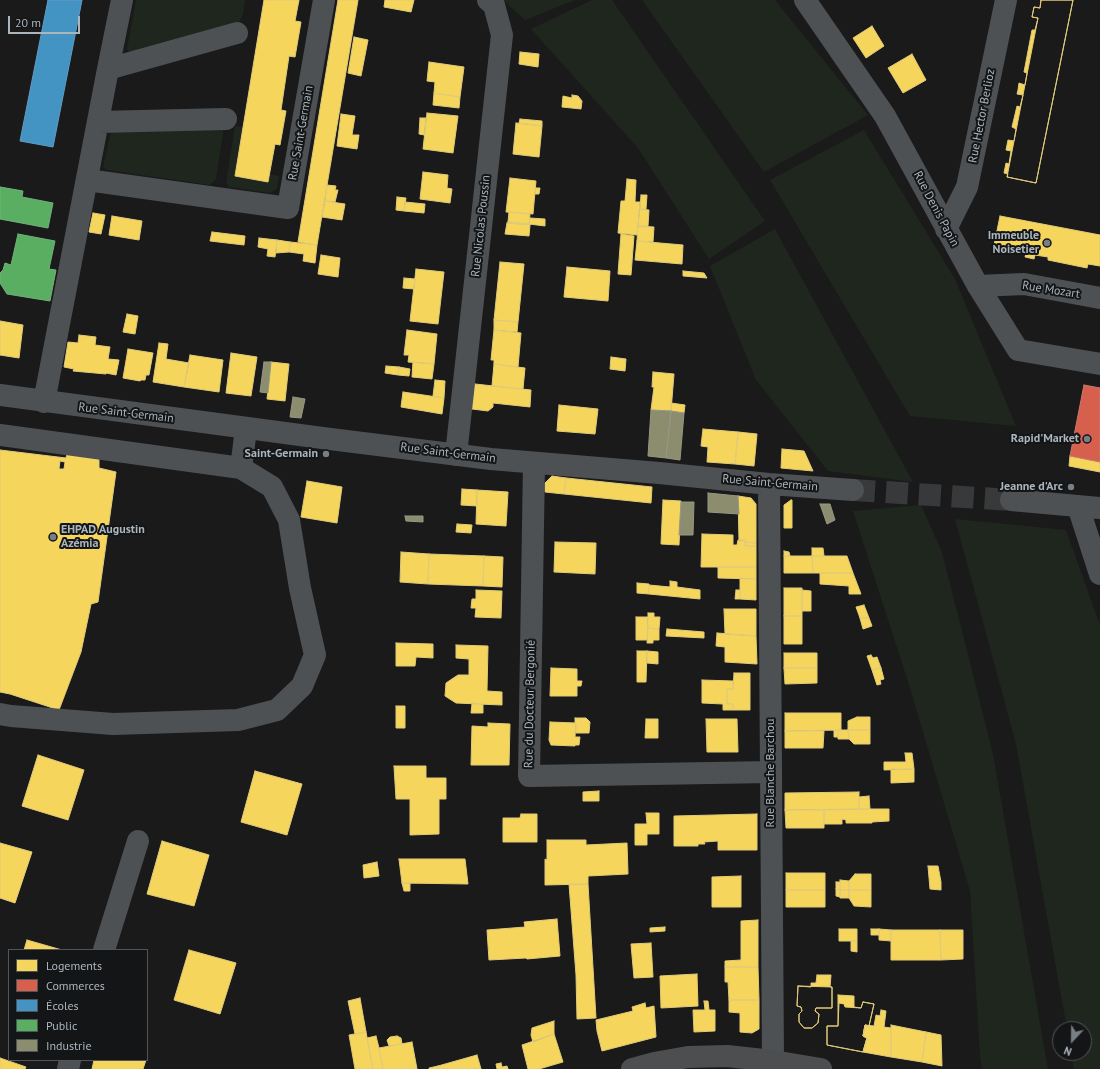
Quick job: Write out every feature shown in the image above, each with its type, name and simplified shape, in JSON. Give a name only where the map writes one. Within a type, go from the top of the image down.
[{"type":"main road","points":[[632,1069],[654,1063],[688,1057],[727,1056],[773,1061],[821,1069]]},
{"type":"street","points":[[44,402],[122,0]]},
{"type":"street","name":"Rue Saint-Germain","points":[[87,180],[288,208],[324,0]]},
{"type":"street","name":"Rue Nicolas Poussin","points":[[456,455],[502,35],[494,5],[488,0]]},
{"type":"street","name":"Rue Denis Papin","points":[[805,0],[885,116],[978,286],[1018,350],[1100,364]]},
{"type":"street","name":"Rue Hector Berlioz","points":[[946,229],[967,187],[1006,0]]},
{"type":"street","points":[[108,69],[237,33]]},
{"type":"street","points":[[98,122],[226,119]]},
{"type":"street","name":"Rue Mozart","points":[[978,286],[1024,284],[1100,298]]},
{"type":"street","name":"Rue Saint-Germain","points":[[0,395],[44,402],[456,455],[769,484],[853,490]]},
{"type":"street","points":[[241,468],[246,428]]},
{"type":"street","points":[[0,435],[241,468],[272,486],[289,520],[300,588],[315,655],[302,686],[277,710],[238,720],[113,724],[0,714]]},
{"type":"street","name":"Rue du Docteur Bergonié","points":[[534,462],[529,776],[771,772]]},
{"type":"street","name":"Rue Blanche Barchou","points":[[769,484],[773,1061]]},
{"type":"street","points":[[1011,500],[1100,508]]},
{"type":"street","points":[[1078,506],[1100,574]]},
{"type":"street","points":[[104,949],[138,841]]},
{"type":"shaded area","points":[[136,0],[245,0],[243,14],[240,21],[235,25],[130,54],[127,49]]},
{"type":"shaded area","points":[[503,0],[575,0],[525,20]]},
{"type":"shaded area","points":[[592,0],[612,0],[765,221],[709,259],[638,148],[531,29]]},
{"type":"shaded area","points":[[642,0],[775,0],[868,115],[764,172]]},
{"type":"shaded area","points":[[224,126],[216,179],[210,185],[107,170],[103,167],[112,128]]},
{"type":"shaded area","points":[[235,126],[243,127],[235,176],[268,182],[270,174],[279,176],[277,189],[270,193],[229,187],[226,183]]},
{"type":"shaded area","points":[[864,130],[955,279],[1016,426],[910,416],[770,180]]},
{"type":"shaded area","points":[[775,229],[913,482],[828,471],[756,380],[710,266]]},
{"type":"shaded area","points":[[921,505],[942,552],[993,754],[1048,1069],[982,1069],[970,891],[910,688],[853,511]]},
{"type":"shaded area","points":[[955,519],[1066,530],[1100,625],[1100,1069],[1074,1069],[1072,1061],[1092,1061],[1092,1021],[1066,1021],[1016,744]]},
{"type":"building: Logements","points":[[264,0],[299,0],[295,21],[301,22],[295,57],[289,56],[281,110],[286,111],[280,145],[275,144],[268,182],[235,176]]},
{"type":"building: Logements","points":[[338,0],[358,0],[317,245],[298,242]]},
{"type":"building: Logements","points":[[385,0],[414,0],[411,12],[384,7]]},
{"type":"building: Logements","points":[[1041,0],[1073,0],[1036,183],[1007,177],[1008,174],[1004,173],[1006,163],[1009,164],[1011,151],[1006,150],[1008,140],[1014,141],[1016,129],[1012,127],[1017,106],[1020,107],[1023,95],[1017,94],[1019,83],[1025,85],[1027,73],[1024,72],[1032,30],[1035,30],[1038,18],[1032,17],[1034,7],[1040,8]]},
{"type":"building: Logements","points":[[1041,0],[1073,0],[1036,183],[1007,177],[1038,18],[1032,17],[1034,7],[1040,8]]},
{"type":"building: Logements","points":[[872,26],[884,46],[866,58],[853,38]]},
{"type":"building: Logements","points":[[354,37],[368,40],[361,76],[348,73]]},
{"type":"building: Logements","points":[[520,52],[539,54],[538,67],[519,64]]},
{"type":"building: Logements","points":[[912,54],[926,80],[903,93],[888,68]]},
{"type":"building: Logements","points":[[429,62],[464,67],[460,97],[434,93],[435,82],[427,81]]},
{"type":"building: Logements","points":[[434,93],[460,97],[459,108],[433,105]]},
{"type":"building: Logements","points":[[572,95],[578,96],[582,101],[581,109],[562,107],[563,96],[572,98]]},
{"type":"building: Logements","points":[[427,113],[458,116],[453,153],[423,149]]},
{"type":"building: Logements","points":[[341,114],[355,116],[352,135],[359,135],[357,149],[337,146]]},
{"type":"building: Logements","points":[[420,118],[426,118],[424,135],[419,134]]},
{"type":"building: Logements","points":[[520,119],[542,121],[542,126],[519,123]]},
{"type":"building: Logements","points":[[516,123],[542,126],[539,157],[513,154]]},
{"type":"building: Logements","points":[[423,172],[448,175],[447,188],[452,189],[450,203],[420,199]]},
{"type":"building: Logements","points":[[510,178],[536,181],[533,214],[506,212]]},
{"type":"building: Logements","points":[[627,179],[636,180],[635,202],[640,202],[637,235],[618,233],[621,201],[625,201]]},
{"type":"building: Logements","points":[[327,185],[336,186],[335,190],[338,190],[335,202],[325,201]]},
{"type":"building: Logements","points":[[536,188],[540,188],[539,194],[535,194]]},
{"type":"building: Logements","points":[[641,195],[647,195],[646,209],[640,209]]},
{"type":"building: Logements","points":[[397,197],[406,198],[404,211],[396,210]]},
{"type":"building: Logements","points":[[325,201],[345,204],[342,220],[322,217]]},
{"type":"building: Logements","points":[[405,202],[425,204],[424,213],[404,211]]},
{"type":"building: Logements","points":[[640,209],[649,210],[648,226],[638,226]]},
{"type":"building: Logements","points":[[509,212],[530,214],[529,224],[508,222]]},
{"type":"building: Logements","points":[[93,213],[105,215],[101,234],[89,232]]},
{"type":"building: Logements","points":[[112,216],[142,221],[139,240],[109,235]]},
{"type":"building: Logements","name":"Immeuble Noisetier","points":[[1000,216],[1100,235],[1100,266],[1088,264],[1087,268],[1048,260],[1048,257],[1035,255],[1034,259],[1025,257],[1026,253],[1013,250],[1012,253],[993,250]]},
{"type":"building: Logements","points":[[530,218],[545,219],[545,226],[529,224]]},
{"type":"building: Logements","points":[[507,223],[530,225],[529,236],[505,234]]},
{"type":"building: Logements","points":[[508,223],[530,224],[530,225]]},
{"type":"building: Logements","points":[[638,226],[654,227],[653,242],[637,241]]},
{"type":"building: Logements","points":[[212,232],[245,236],[244,245],[210,241]]},
{"type":"building: Logements","points":[[621,234],[634,236],[631,275],[618,274]]},
{"type":"building: Logements","points":[[259,238],[277,240],[275,257],[267,256],[268,249],[258,247]]},
{"type":"building: Logements","points":[[277,240],[290,242],[289,252],[276,253]]},
{"type":"building: Logements","points":[[637,241],[683,245],[682,264],[635,260]]},
{"type":"building: Logements","points":[[290,242],[317,245],[315,263],[303,261],[304,254],[289,252]]},
{"type":"building: Logements","points":[[321,255],[340,258],[338,277],[318,274]]},
{"type":"building: Logements","points":[[500,262],[524,264],[518,322],[494,320]]},
{"type":"building: Logements","points":[[567,267],[610,271],[608,301],[564,297]]},
{"type":"building: Logements","points":[[416,269],[444,272],[438,324],[410,321]]},
{"type":"building: Logements","points":[[683,271],[704,273],[707,278],[683,276]]},
{"type":"building: Logements","points":[[404,278],[415,279],[414,289],[403,288]]},
{"type":"building: Logements","points":[[127,314],[138,316],[135,334],[123,332]]},
{"type":"building: Logements","points":[[494,320],[518,322],[517,332],[494,330]]},
{"type":"building: Logements","points":[[0,321],[23,325],[19,358],[0,355]]},
{"type":"building: Logements","points":[[407,330],[437,334],[434,364],[408,362],[409,355],[404,355]]},
{"type":"building: Logements","points":[[494,330],[521,333],[518,367],[494,364],[494,360],[491,360]]},
{"type":"building: Logements","points":[[79,335],[96,337],[95,345],[110,347],[108,359],[119,360],[116,375],[73,371],[74,369],[64,367],[68,342],[78,343]]},
{"type":"building: Logements","points":[[159,343],[168,344],[166,359],[189,363],[184,387],[153,382]]},
{"type":"building: Logements","points":[[128,349],[153,353],[149,375],[146,375],[145,380],[140,381],[123,378]]},
{"type":"building: Logements","points":[[231,353],[257,357],[251,396],[226,393]]},
{"type":"building: Logements","points":[[190,355],[223,360],[219,392],[184,387]]},
{"type":"building: Logements","points":[[611,357],[626,359],[625,371],[610,369]]},
{"type":"building: Logements","points":[[271,362],[289,364],[285,401],[267,399]]},
{"type":"building: Logements","points":[[413,362],[434,364],[432,379],[412,377]]},
{"type":"building: Logements","points":[[494,364],[525,368],[523,389],[492,386]]},
{"type":"building: Logements","points":[[386,366],[399,367],[398,375],[385,373]]},
{"type":"building: Logements","points":[[399,367],[410,369],[409,376],[398,375]]},
{"type":"building: Logements","points":[[653,372],[674,374],[671,411],[651,410],[654,387],[652,387]]},
{"type":"building: Logements","points":[[435,380],[445,381],[444,398],[433,396]]},
{"type":"building: Logements","points":[[475,384],[531,390],[530,407],[493,403],[493,407],[488,411],[472,409]]},
{"type":"building: Logements","points":[[403,392],[444,398],[442,414],[401,407]]},
{"type":"building: Logements","points":[[671,403],[685,405],[684,413],[671,411]]},
{"type":"building: Logements","points":[[559,405],[598,409],[595,434],[557,431]]},
{"type":"building: Logements","points":[[703,429],[738,432],[735,464],[707,462],[708,447],[701,446]]},
{"type":"building: Logements","points":[[738,432],[757,434],[754,466],[735,464]]},
{"type":"building: Logements","points":[[782,449],[804,451],[813,471],[781,468]]},
{"type":"building: Logements","name":"EHPAD Augustin Azémia","points":[[0,450],[66,458],[67,454],[99,458],[99,468],[116,472],[98,602],[91,604],[81,652],[59,710],[0,692]]},
{"type":"building: Logements","points":[[1070,456],[1100,462],[1100,472],[1069,466]]},
{"type":"building: Logements","points":[[60,461],[65,462],[64,469],[59,469]]},
{"type":"building: Logements","points":[[552,476],[566,478],[564,494],[545,492],[545,483]]},
{"type":"building: Logements","points":[[566,478],[652,487],[651,503],[564,494]]},
{"type":"building: Logements","points":[[307,481],[342,487],[337,523],[301,517]]},
{"type":"building: Logements","points":[[462,489],[477,490],[477,506],[461,505]]},
{"type":"building: Logements","points":[[477,490],[508,492],[506,526],[476,524]]},
{"type":"building: Logements","points":[[738,496],[751,498],[756,504],[756,543],[745,542],[745,540],[739,541]]},
{"type":"building: Logements","points":[[663,500],[681,501],[679,545],[661,544]]},
{"type":"building: Logements","points":[[791,500],[792,528],[784,528],[784,505]]},
{"type":"building: Logements","points":[[457,524],[472,525],[471,533],[456,532]]},
{"type":"building: Logements","points":[[702,534],[733,535],[733,545],[737,545],[738,540],[745,540],[745,546],[756,546],[756,567],[701,567]]},
{"type":"building: Logements","points":[[555,542],[596,543],[595,574],[554,572]]},
{"type":"building: Logements","points":[[745,542],[756,543],[756,546],[745,546]]},
{"type":"building: Logements","points":[[812,548],[823,548],[824,556],[812,556]]},
{"type":"building: Logements","points":[[784,551],[789,552],[790,556],[784,556]]},
{"type":"building: Logements","points":[[401,552],[429,554],[428,584],[400,582]]},
{"type":"building: Logements","points":[[429,554],[484,556],[483,586],[428,584]]},
{"type":"building: Logements","points":[[484,556],[503,557],[502,587],[483,586]]},
{"type":"building: Logements","points":[[784,556],[812,556],[813,573],[784,573]]},
{"type":"building: Logements","points":[[812,556],[847,556],[853,573],[813,573]]},
{"type":"building: Logements","points":[[718,567],[756,567],[756,579],[718,578]]},
{"type":"building: Logements","points":[[820,573],[853,573],[861,594],[849,594],[849,586],[820,584]]},
{"type":"building: Logements","points":[[740,578],[756,579],[756,600],[740,599]]},
{"type":"building: Logements","points":[[670,581],[677,582],[677,587],[700,590],[700,599],[649,594],[649,585],[670,587]]},
{"type":"building: Logements","points":[[637,583],[649,584],[649,594],[637,593]]},
{"type":"building: Logements","points":[[784,588],[802,588],[802,616],[784,616]]},
{"type":"building: Logements","points":[[476,590],[502,591],[501,618],[475,617],[476,608],[471,608],[472,599],[476,599]]},
{"type":"building: Logements","points":[[736,590],[740,590],[740,599],[735,599]]},
{"type":"building: Logements","points":[[802,590],[811,591],[811,611],[802,611]]},
{"type":"building: Logements","points":[[864,605],[869,618],[860,618],[856,607]]},
{"type":"building: Logements","points":[[724,609],[756,609],[756,636],[725,634]]},
{"type":"building: Logements","points":[[648,613],[654,613],[654,617],[660,617],[659,629],[648,628]]},
{"type":"building: Logements","points":[[784,616],[802,616],[802,644],[784,644]]},
{"type":"building: Logements","points":[[636,617],[648,617],[647,640],[636,640]]},
{"type":"building: Logements","points":[[860,618],[869,618],[872,626],[863,629]]},
{"type":"building: Logements","points":[[648,628],[659,629],[659,640],[653,640],[653,643],[647,643]]},
{"type":"building: Logements","points":[[667,629],[704,632],[704,638],[666,636]]},
{"type":"building: Logements","points":[[717,633],[756,636],[757,664],[725,662],[725,647],[716,646]]},
{"type":"building: Logements","points":[[396,643],[433,644],[433,658],[416,657],[415,666],[396,666]]},
{"type":"building: Logements","points":[[456,645],[488,646],[487,691],[502,692],[502,705],[456,703],[445,696],[446,683],[458,675],[469,675],[469,659],[456,658]]},
{"type":"building: Logements","points":[[637,651],[647,651],[646,682],[637,682]]},
{"type":"building: Logements","points":[[647,651],[658,652],[658,664],[647,663]]},
{"type":"building: Logements","points":[[784,653],[817,653],[817,668],[784,668]]},
{"type":"building: Logements","points":[[871,655],[873,658],[877,657],[881,668],[872,670],[867,656]]},
{"type":"building: Logements","points":[[551,668],[577,669],[577,681],[582,681],[581,686],[577,686],[577,696],[550,696]]},
{"type":"building: Logements","points":[[784,668],[817,668],[817,683],[785,684]]},
{"type":"building: Logements","points":[[881,668],[884,679],[880,680],[881,684],[877,685],[872,670]]},
{"type":"building: Logements","points":[[734,673],[750,673],[750,710],[733,710],[733,704],[727,704],[727,689],[733,689]]},
{"type":"building: Logements","points":[[702,680],[733,681],[733,689],[727,689],[727,704],[733,704],[733,710],[723,710],[723,704],[702,703]]},
{"type":"building: Logements","points":[[472,704],[483,704],[483,713],[471,713]]},
{"type":"building: Logements","points":[[396,706],[405,706],[405,728],[396,728]]},
{"type":"building: Logements","points":[[785,713],[841,713],[841,730],[785,731]]},
{"type":"building: Logements","points":[[857,717],[870,717],[870,730],[848,730],[848,721]]},
{"type":"building: Logements","points":[[575,718],[586,718],[590,722],[589,733],[576,733]]},
{"type":"building: Logements","points":[[646,719],[658,719],[658,738],[645,738]]},
{"type":"building: Logements","points":[[706,719],[737,719],[738,752],[707,752]]},
{"type":"building: Logements","points":[[550,722],[576,723],[575,737],[580,737],[579,745],[551,745],[549,740]]},
{"type":"building: Logements","points":[[488,723],[510,724],[509,765],[471,765],[472,726],[488,727]]},
{"type":"building: Logements","points":[[834,730],[838,730],[838,737],[834,737]]},
{"type":"building: Logements","points":[[838,730],[848,730],[849,739],[838,739]]},
{"type":"building: Logements","points":[[848,730],[870,730],[870,744],[854,744],[849,739]]},
{"type":"building: Logements","points":[[785,731],[824,731],[823,748],[785,748]]},
{"type":"building: Logements","points":[[905,753],[912,753],[914,769],[884,770],[884,762],[906,762]]},
{"type":"building: Logements","points":[[38,755],[84,770],[68,820],[22,806]]},
{"type":"building: Logements","points":[[394,766],[426,766],[426,778],[446,778],[446,799],[439,799],[439,834],[410,835],[410,799],[396,799]]},
{"type":"building: Logements","points":[[891,769],[914,769],[914,782],[891,783]]},
{"type":"building: Logements","points":[[255,771],[302,784],[287,835],[241,822]]},
{"type":"building: Logements","points":[[599,791],[599,801],[583,801],[583,792]]},
{"type":"building: Logements","points":[[859,792],[859,809],[785,810],[785,793]]},
{"type":"building: Logements","points":[[869,796],[870,809],[859,809],[859,797]]},
{"type":"building: Logements","points":[[889,809],[889,821],[872,823],[846,823],[846,820],[842,819],[842,824],[824,824],[824,810]]},
{"type":"building: Logements","points":[[785,810],[824,810],[824,828],[786,828]]},
{"type":"building: Logements","points":[[646,813],[659,813],[659,834],[647,834],[647,845],[635,845],[635,824],[647,824]]},
{"type":"building: Logements","points":[[521,814],[537,814],[537,842],[503,842],[503,818],[520,818]]},
{"type":"building: Logements","points":[[757,814],[757,850],[718,850],[718,841],[704,842],[705,844],[698,844],[698,846],[674,846],[674,816]]},
{"type":"building: Logements","points":[[547,840],[586,840],[586,845],[627,843],[628,874],[588,876],[588,884],[545,885]]},
{"type":"building: Logements","points":[[162,841],[209,855],[194,906],[147,894]]},
{"type":"building: Logements","points":[[0,843],[32,852],[15,903],[0,898]]},
{"type":"building: Logements","points":[[399,859],[465,859],[468,884],[402,883]]},
{"type":"building: Logements","points":[[377,862],[379,876],[364,878],[363,865]]},
{"type":"building: Logements","points":[[928,866],[938,866],[941,890],[930,889]]},
{"type":"building: Logements","points":[[786,873],[825,873],[825,890],[786,890]]},
{"type":"building: Logements","points":[[855,874],[871,874],[871,890],[849,890],[849,881]]},
{"type":"building: Logements","points":[[741,876],[741,907],[712,907],[712,877]]},
{"type":"building: Logements","points":[[840,880],[849,881],[849,890],[840,890]]},
{"type":"building: Logements","points":[[836,882],[840,882],[840,890],[836,889]]},
{"type":"building: Logements","points":[[402,883],[410,883],[410,891],[404,891]]},
{"type":"building: Logements","points":[[569,884],[588,884],[596,1018],[577,1019],[576,975]]},
{"type":"building: Logements","points":[[836,889],[840,890],[840,897],[836,896]]},
{"type":"building: Logements","points":[[786,890],[825,890],[825,907],[786,907]]},
{"type":"building: Logements","points":[[840,890],[849,890],[849,898],[840,898]]},
{"type":"building: Logements","points":[[849,890],[871,890],[871,907],[854,906],[849,898]]},
{"type":"building: Logements","points":[[557,919],[560,956],[489,960],[487,930],[525,927],[524,922]]},
{"type":"building: Logements","points":[[758,920],[758,967],[725,967],[725,961],[741,960],[741,921]]},
{"type":"building: Logements","points":[[665,927],[665,931],[650,932],[650,928]]},
{"type":"building: Logements","points":[[839,929],[857,929],[857,941],[839,941]]},
{"type":"building: Logements","points":[[871,929],[879,929],[879,935],[871,935]]},
{"type":"building: Logements","points":[[879,929],[891,930],[891,941],[879,940]]},
{"type":"building: Logements","points":[[891,930],[940,930],[941,960],[891,960]]},
{"type":"building: Logements","points":[[940,930],[963,930],[963,959],[941,960]]},
{"type":"building: Logements","points":[[27,940],[58,949],[24,949]]},
{"type":"building: Logements","points":[[851,941],[857,941],[857,952],[851,951]]},
{"type":"building: Logements","points":[[651,943],[653,977],[634,978],[631,944]]},
{"type":"building: Logements","points":[[189,950],[236,963],[220,1014],[174,1000]]},
{"type":"building: Logements","points":[[725,967],[758,967],[759,1000],[729,1000],[728,982],[725,982]]},
{"type":"building: Logements","points":[[697,974],[698,1006],[661,1008],[660,976]]},
{"type":"building: Logements","points":[[817,975],[831,975],[830,987],[832,987],[832,1008],[816,1008],[815,1011],[819,1014],[818,1023],[812,1028],[804,1028],[799,1022],[799,1014],[802,1011],[801,1007],[797,1006],[798,986],[811,987],[811,983],[816,983]]},
{"type":"building: Logements","points":[[798,986],[832,987],[832,1008],[816,1008],[815,1011],[819,1014],[818,1023],[812,1028],[804,1028],[799,1022],[799,1014],[802,1011],[801,1007],[797,1006]]},
{"type":"building: Logements","points":[[838,995],[854,996],[854,1007],[861,1008],[863,1002],[874,1004],[869,1026],[865,1025],[863,1036],[867,1038],[863,1052],[827,1045],[827,1026],[838,1026]]},
{"type":"building: Logements","points":[[360,998],[366,1032],[355,1034],[348,1001]]},
{"type":"building: Logements","points":[[729,1000],[759,1000],[759,1029],[752,1033],[740,1032],[740,1013],[729,1012]]},
{"type":"building: Logements","points":[[704,1001],[708,1001],[709,1010],[715,1010],[715,1031],[694,1032],[693,1010],[705,1010]]},
{"type":"building: Logements","points":[[863,1002],[874,1004],[869,1026],[865,1025],[863,1036],[867,1038],[863,1052],[827,1045],[827,1026],[838,1026],[839,1003],[844,1004],[845,1007],[861,1008]]},
{"type":"building: Logements","points":[[645,1003],[646,1008],[654,1006],[656,1037],[602,1051],[596,1020],[633,1011],[632,1007]]},
{"type":"building: Logements","points":[[881,1010],[886,1011],[884,1027],[891,1028],[891,1057],[863,1052],[867,1038],[863,1036],[865,1025],[874,1026],[876,1015],[880,1016]]},
{"type":"building: Logements","points":[[554,1021],[554,1034],[533,1042],[531,1035],[532,1028]]},
{"type":"building: Logements","points":[[891,1025],[926,1032],[922,1062],[891,1057]]},
{"type":"building: Logements","points":[[366,1032],[373,1069],[355,1069],[349,1035]]},
{"type":"building: Logements","points":[[926,1032],[941,1035],[942,1066],[922,1062]]},
{"type":"building: Logements","points":[[554,1034],[563,1062],[539,1069],[528,1069],[522,1045]]},
{"type":"building: Logements","points":[[376,1036],[383,1069],[373,1069],[367,1038]]},
{"type":"building: Logements","points":[[397,1036],[401,1038],[402,1044],[389,1046],[387,1040],[390,1037]]},
{"type":"building: Logements","points":[[412,1042],[417,1069],[383,1069],[379,1048]]},
{"type":"building: Logements","points":[[477,1055],[481,1069],[439,1069],[438,1066]]},
{"type":"building: Logements","points":[[0,1058],[26,1067],[25,1069],[0,1069]]},
{"type":"building: Logements","points":[[94,1061],[146,1061],[143,1069],[92,1069]]},
{"type":"building: Logements","points":[[501,1063],[502,1067],[507,1066],[508,1069],[497,1069],[496,1064]]},
{"type":"building: Logements","points":[[438,1066],[439,1069],[429,1069],[429,1068]]},
{"type":"building: Commerces","name":"Rapid'Market","points":[[1084,385],[1100,388],[1100,462],[1070,456]]},
{"type":"building: Écoles","points":[[48,0],[82,0],[53,147],[20,141]]},
{"type":"building: Public","points":[[0,187],[23,191],[22,197],[53,203],[48,228],[0,219]]},
{"type":"building: Public","points":[[18,234],[55,241],[49,269],[56,270],[50,301],[7,294],[0,283],[0,273],[3,270],[5,263],[11,265]]},
{"type":"building: Industrie","points":[[264,362],[271,362],[268,393],[260,392]]},
{"type":"building: Industrie","points":[[293,397],[305,399],[301,418],[290,417]]},
{"type":"building: Industrie","points":[[651,410],[671,411],[666,458],[648,456]]},
{"type":"building: Industrie","points":[[671,411],[684,413],[680,460],[666,458]]},
{"type":"building: Industrie","points":[[708,493],[738,496],[739,514],[708,512]]},
{"type":"building: Industrie","points":[[681,502],[694,502],[693,535],[679,535]]},
{"type":"building: Industrie","points":[[820,504],[830,504],[835,520],[827,524]]},
{"type":"building: Industrie","points":[[405,516],[423,516],[423,522],[406,521]]},
{"type":"tunnel","points":[[853,490],[1011,500]]},
{"type":"place","name":"Immeuble Noisetier","points":[[1047,243]]},
{"type":"place","name":"Rapid'Market","points":[[1087,439]]},
{"type":"place","name":"Saint-Germain","points":[[326,454]]},
{"type":"place","name":"Jeanne d'Arc","points":[[1071,487]]},
{"type":"place","name":"EHPAD Augustin Azémia","points":[[53,537]]}]
